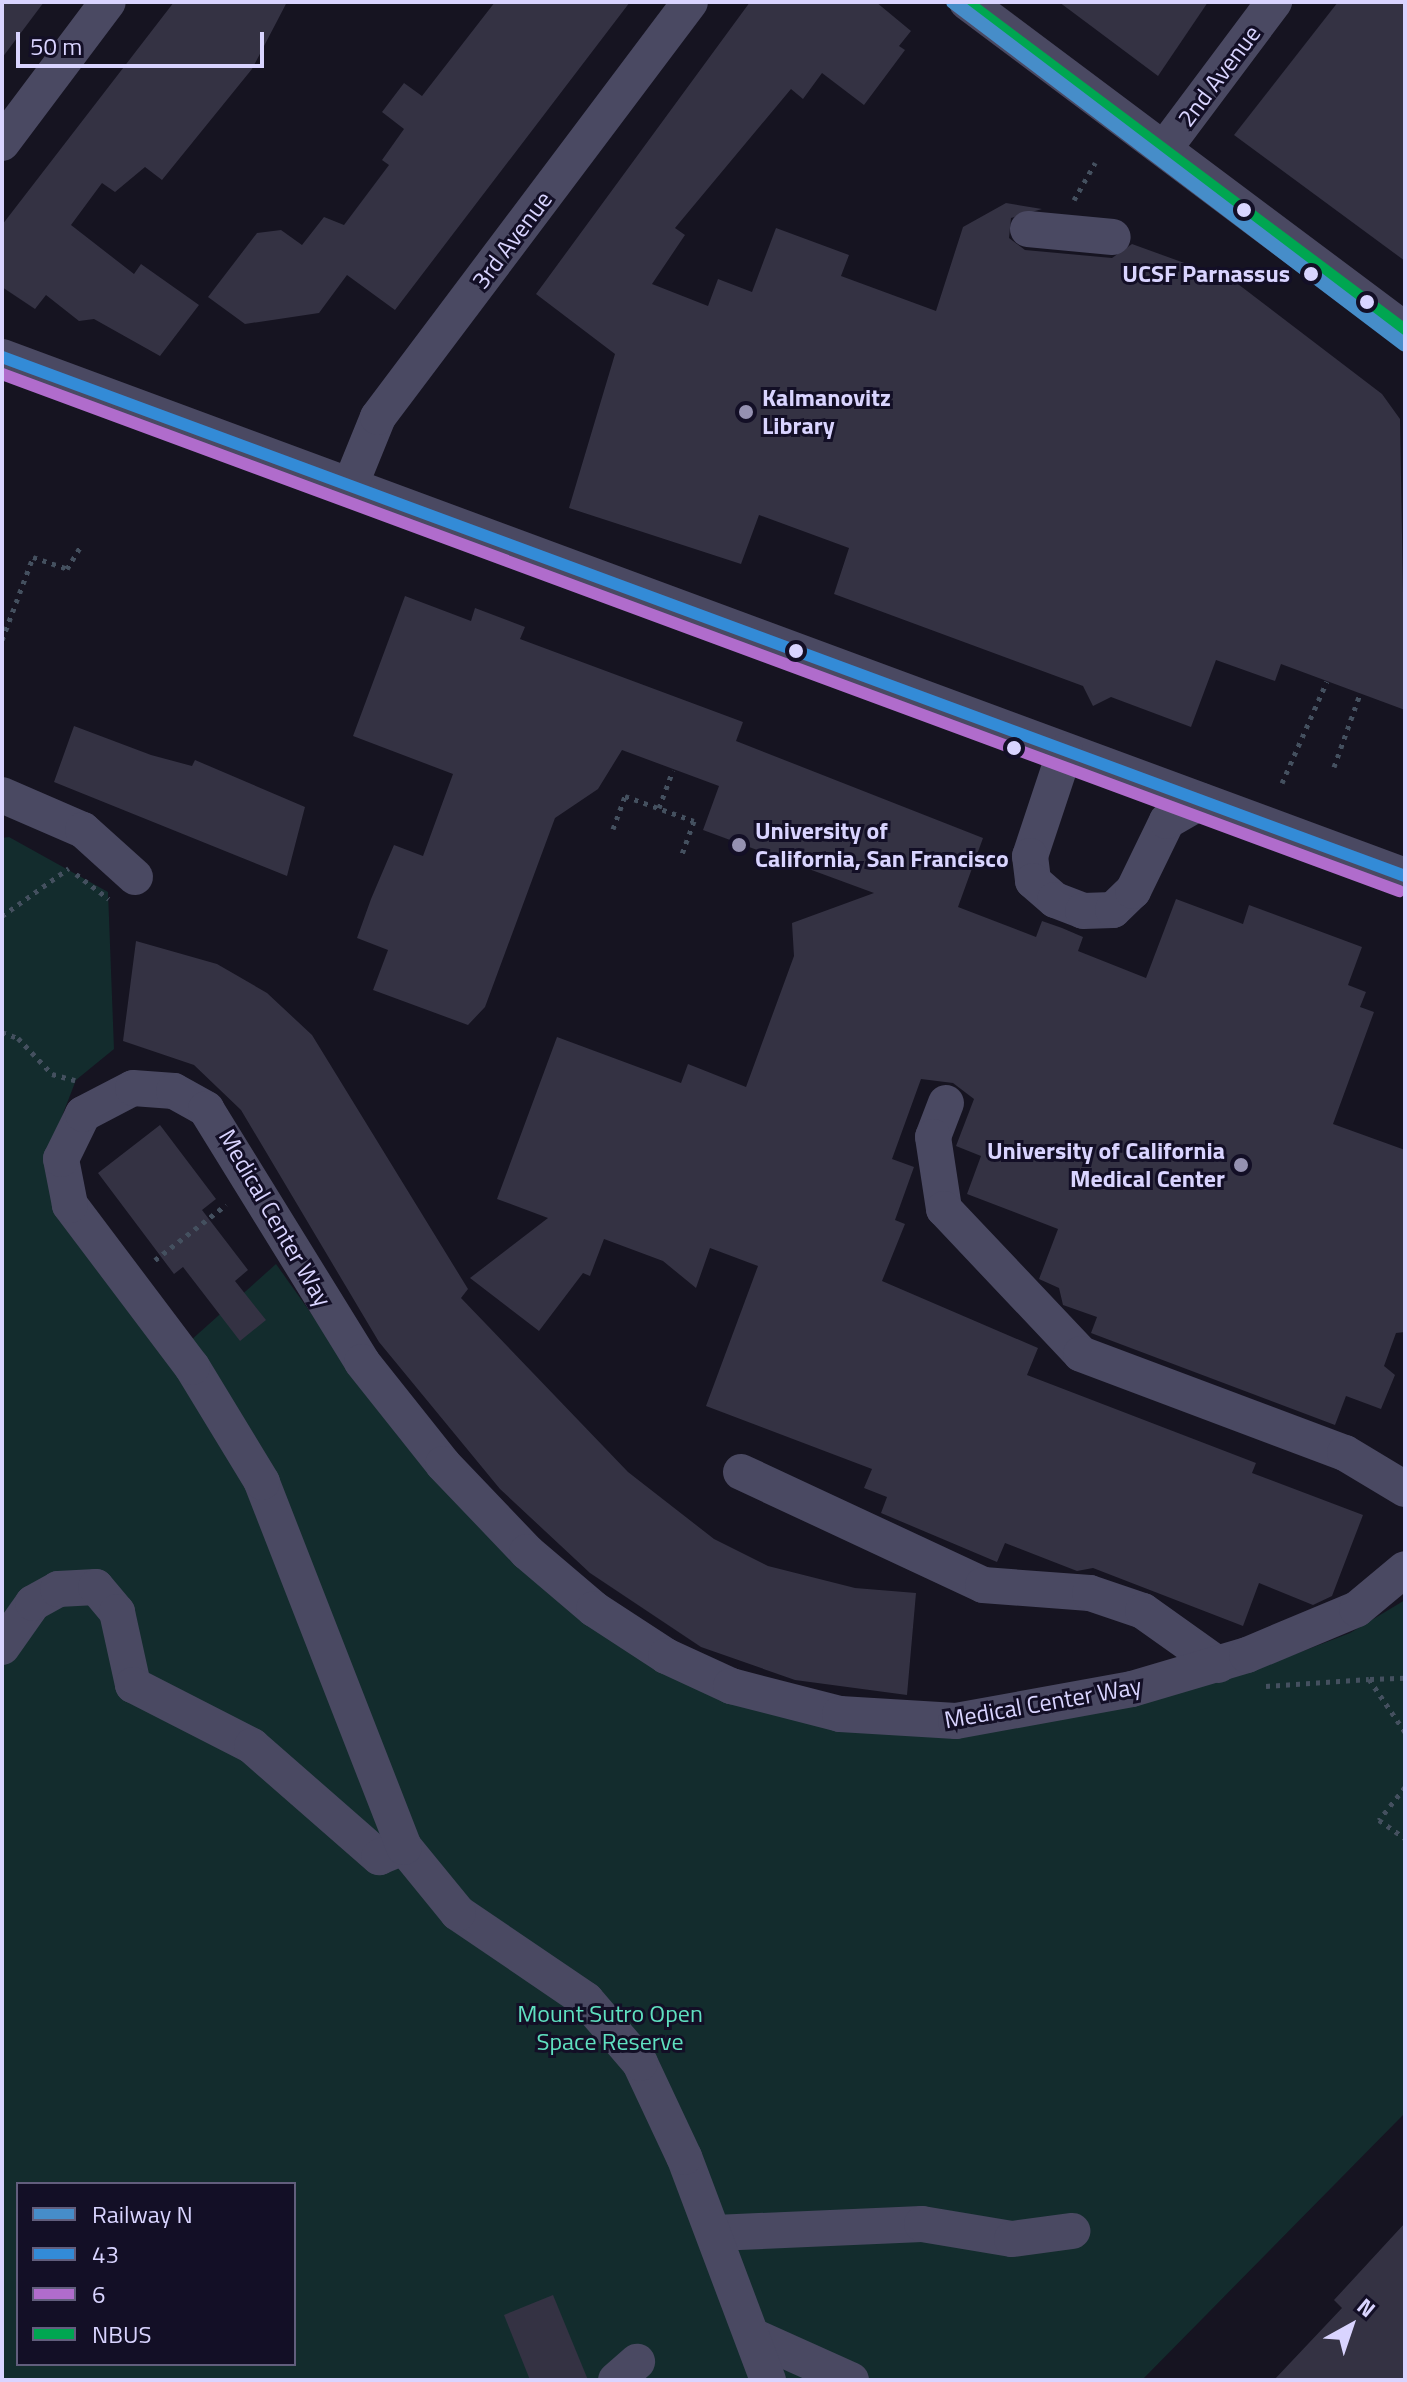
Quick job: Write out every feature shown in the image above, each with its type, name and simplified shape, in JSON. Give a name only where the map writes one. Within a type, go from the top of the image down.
[{"type":"street","points":[[2,143],[108,2]]},
{"type":"street","name":"3rd Avenue","points":[[350,486],[378,417],[690,2]]},
{"type":"street","points":[[967,2],[1405,330]]},
{"type":"street","name":"2nd Avenue","points":[[1164,149],[1274,2]]},
{"type":"street","points":[[1028,229],[1113,237]]},
{"type":"street","points":[[2,357],[1405,876]]},
{"type":"street","points":[[1065,751],[1030,856],[1033,881],[1055,900],[1083,911],[1113,910],[1133,891],[1167,821],[1202,801]]},
{"type":"street","points":[[2,795],[83,830],[135,877]]},
{"type":"street","name":"Medical Center Way","points":[[112,1094],[155,1087],[192,1098],[221,1124],[362,1362],[443,1464],[559,1581],[696,1672],[803,1708],[920,1723],[1132,1689],[1233,1660],[1357,1609],[1405,1569]]},
{"type":"street","points":[[112,1094],[72,1129],[61,1175],[77,1219],[212,1396],[262,1482],[404,1847],[458,1913],[586,2000],[624,2039],[657,2094],[757,2338],[768,2380]]},
{"type":"street","points":[[946,1103],[933,1137],[944,1209],[1081,1354],[1345,1453],[1405,1489]]},
{"type":"street","points":[[741,1472],[983,1585],[1090,1593],[1143,1611],[1233,1660]]},
{"type":"street","points":[[2,1647],[33,1603],[58,1589],[96,1587],[117,1612],[133,1685],[252,1746],[379,1857],[404,1847]]},
{"type":"street","points":[[715,2233],[922,2224],[1012,2239],[1072,2231]]},
{"type":"street","points":[[757,2338],[851,2380]]},
{"type":"path","points":[[1072,204],[1095,163]]},
{"type":"path","points":[[2,640],[33,557],[67,569],[80,547]]},
{"type":"path","points":[[1282,783],[1327,681]]},
{"type":"path","points":[[1334,767],[1360,694]]},
{"type":"path","points":[[659,808],[673,770]]},
{"type":"path","points":[[613,829],[625,796],[659,808],[694,821],[682,854]]},
{"type":"path","points":[[2,916],[66,865],[93,890]]},
{"type":"path","points":[[2,1032],[18,1038],[52,1074],[112,1094]]},
{"type":"path","points":[[125,1283],[256,1182]]},
{"type":"path","points":[[1233,1660],[1258,1687],[1405,1678]]},
{"type":"path","points":[[1369,1679],[1405,1732]]},
{"type":"path","points":[[1405,1787],[1379,1820],[1405,1838]]},
{"type":"green space","name":"Mount Sutro Open Space Reserve","points":[[9,837],[108,892],[114,1049],[76,1080],[52,1142],[171,1358],[276,1264],[401,1440],[585,1613],[867,1733],[1264,1666],[1350,1633],[1405,1600],[1405,2113],[1142,2380],[2,2380],[2,838]]},
{"type":"building","points":[[2,2],[44,2],[2,58]]},
{"type":"building","points":[[174,2],[287,2],[252,69],[162,180],[145,167],[115,192],[102,183],[71,225],[134,274],[141,264],[199,305],[160,356],[94,319],[79,321],[46,295],[35,309],[2,287],[2,225]]},
{"type":"building","points":[[495,2],[630,2],[395,310],[347,275],[319,313],[245,324],[208,297],[257,233],[281,230],[302,245],[324,217],[344,225],[389,165],[382,160],[404,129],[382,112],[404,83],[422,96]]},
{"type":"building","points":[[750,2],[876,2],[911,31],[899,46],[905,50],[864,105],[822,73],[803,99],[791,89],[675,228],[685,235],[652,284],[708,306],[718,279],[752,292],[776,228],[849,255],[841,276],[936,311],[963,227],[1006,203],[1042,209],[1011,218],[1009,238],[1025,250],[1112,258],[1132,244],[1234,281],[1382,394],[1400,419],[1405,710],[1281,664],[1275,681],[1216,660],[1191,727],[1111,697],[1093,706],[1083,686],[834,594],[849,548],[759,515],[741,564],[569,508],[615,354],[536,294]]},
{"type":"building","points":[[1059,2],[1208,2],[1158,76]]},
{"type":"building","points":[[1338,2],[1405,2],[1405,261],[1234,135]]},
{"type":"building","points":[[405,596],[471,621],[475,608],[525,627],[520,639],[743,722],[736,741],[983,838],[958,907],[1036,937],[1042,921],[1062,928],[1083,937],[1078,951],[1146,978],[1176,899],[1243,924],[1249,905],[1362,947],[1348,985],[1366,992],[1360,1007],[1374,1012],[1333,1124],[1405,1150],[1405,1332],[1396,1333],[1384,1366],[1395,1375],[1381,1409],[1346,1396],[1335,1425],[1091,1333],[1097,1317],[1063,1305],[1059,1288],[1039,1279],[1058,1229],[967,1194],[981,1156],[956,1146],[974,1099],[953,1083],[921,1079],[892,1159],[914,1167],[895,1220],[905,1224],[882,1281],[1038,1348],[1027,1375],[1256,1463],[1252,1473],[1363,1515],[1332,1596],[1313,1605],[1259,1583],[1243,1626],[1093,1568],[1077,1571],[1005,1543],[997,1562],[881,1513],[887,1497],[864,1488],[872,1469],[706,1406],[758,1266],[710,1248],[696,1288],[663,1261],[604,1239],[590,1276],[583,1273],[539,1331],[470,1278],[548,1218],[497,1199],[557,1037],[681,1083],[688,1064],[746,1087],[794,956],[792,923],[874,893],[703,830],[719,786],[622,750],[598,789],[555,818],[485,1007],[468,1025],[373,990],[388,950],[357,938],[371,899],[394,845],[423,856],[453,774],[353,736]]},
{"type":"building","points":[[74,726],[151,755],[192,766],[195,760],[305,807],[287,876],[54,782]]},
{"type":"building","points":[[136,941],[217,964],[267,993],[312,1035],[468,1289],[461,1298],[628,1472],[714,1539],[768,1566],[855,1588],[916,1593],[907,1695],[795,1680],[701,1647],[590,1573],[500,1489],[379,1342],[241,1110],[194,1065],[123,1041]]},
{"type":"building","points":[[160,1125],[216,1199],[202,1210],[248,1270],[235,1281],[266,1320],[240,1341],[183,1267],[174,1274],[98,1173]]},
{"type":"building","points":[[1405,2223],[1405,2380],[1274,2380],[1342,2308],[1334,2300]]},
{"type":"building","points":[[553,2295],[588,2380],[530,2380],[504,2315]]},
{"type":"rail line","name":"N","points":[[953,2],[1405,345]]},
{"type":"transit line","name":"NBUS","points":[[967,2],[1405,330]]},
{"type":"transit line","name":"43","points":[[2,357],[1405,876]]},
{"type":"transit line","name":"6","points":[[2,374],[1399,891]]},
{"type":"place","name":"UCSF Parnassus","points":[[1311,274]]},
{"type":"place","name":"Kalmanovitz Library","points":[[746,412]]},
{"type":"place","name":"University of California, San Francisco","points":[[739,845]]},
{"type":"place","name":"University of California Medical Center","points":[[1241,1165]]}]
